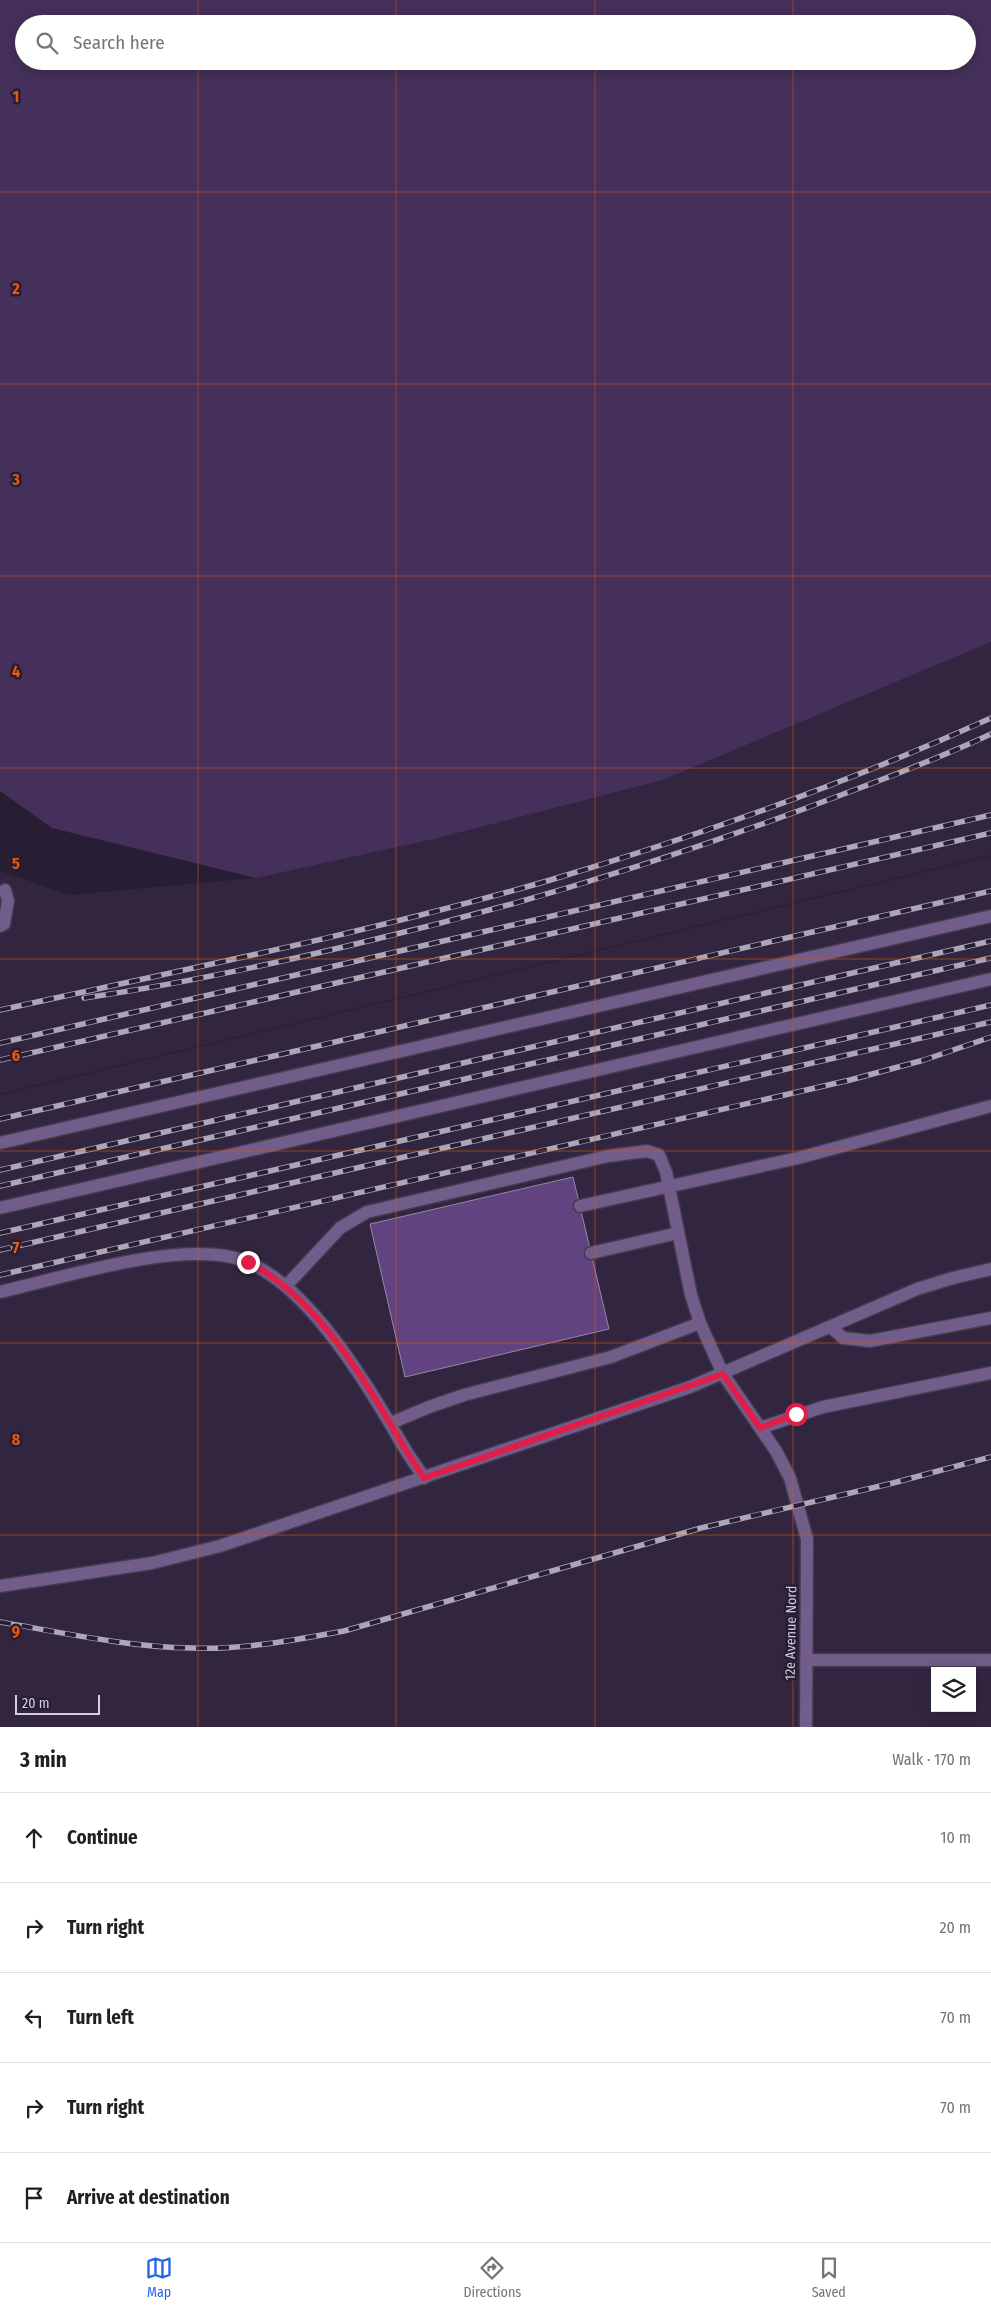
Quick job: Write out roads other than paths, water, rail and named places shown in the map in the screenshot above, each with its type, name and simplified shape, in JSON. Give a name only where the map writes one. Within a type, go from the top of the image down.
[{"type":"street","points":[[0,926],[4,924],[8,902],[5,890]]},
{"type":"street","points":[[0,1143],[991,916]]},
{"type":"street","points":[[0,1208],[991,979]]},
{"type":"street","points":[[580,1206],[798,1158],[991,1106]]},
{"type":"street","name":"12e Avenue Nord","points":[[286,1286],[340,1228],[367,1212],[638,1151],[647,1151],[659,1155],[663,1162],[669,1187],[691,1296],[700,1323],[723,1374],[760,1428],[790,1478],[807,1539],[806,1727]]},
{"type":"street","points":[[591,1252],[678,1233]]},
{"type":"street","points":[[0,1292],[144,1260],[195,1254],[218,1255],[248,1262],[266,1271],[286,1286],[328,1332],[391,1423],[424,1478]]},
{"type":"street","points":[[0,1586],[152,1563],[220,1546],[424,1478],[723,1374],[918,1289],[991,1269]]},
{"type":"street","points":[[831,1327],[843,1338],[870,1341],[991,1318]]},
{"type":"street","points":[[391,1423],[464,1395],[611,1357],[700,1323]]},
{"type":"street","points":[[760,1428],[823,1407],[991,1373]]},
{"type":"street","points":[[806,1660],[991,1660]]},
{"type":"railway","points":[[0,1010],[343,934],[547,881],[660,846],[772,807],[883,765],[991,718]]},
{"type":"railway","points":[[84,998],[191,980],[297,958],[548,894],[666,857],[783,817],[917,766],[991,734]]},
{"type":"railway","points":[[0,1043],[991,815]]},
{"type":"railway","points":[[0,1060],[991,833]]},
{"type":"railway","points":[[0,1119],[991,891]]},
{"type":"railway","points":[[0,1170],[991,941]]},
{"type":"railway","points":[[0,1186],[991,958]]},
{"type":"railway","points":[[0,1233],[991,1005]]},
{"type":"railway","points":[[0,1250],[991,1022]]},
{"type":"railway","points":[[0,1275],[850,1080],[924,1060],[991,1037]]},
{"type":"railway","points":[[0,1622],[96,1639],[168,1647],[230,1647],[306,1638],[344,1631],[701,1528],[893,1483],[991,1457]]}]
